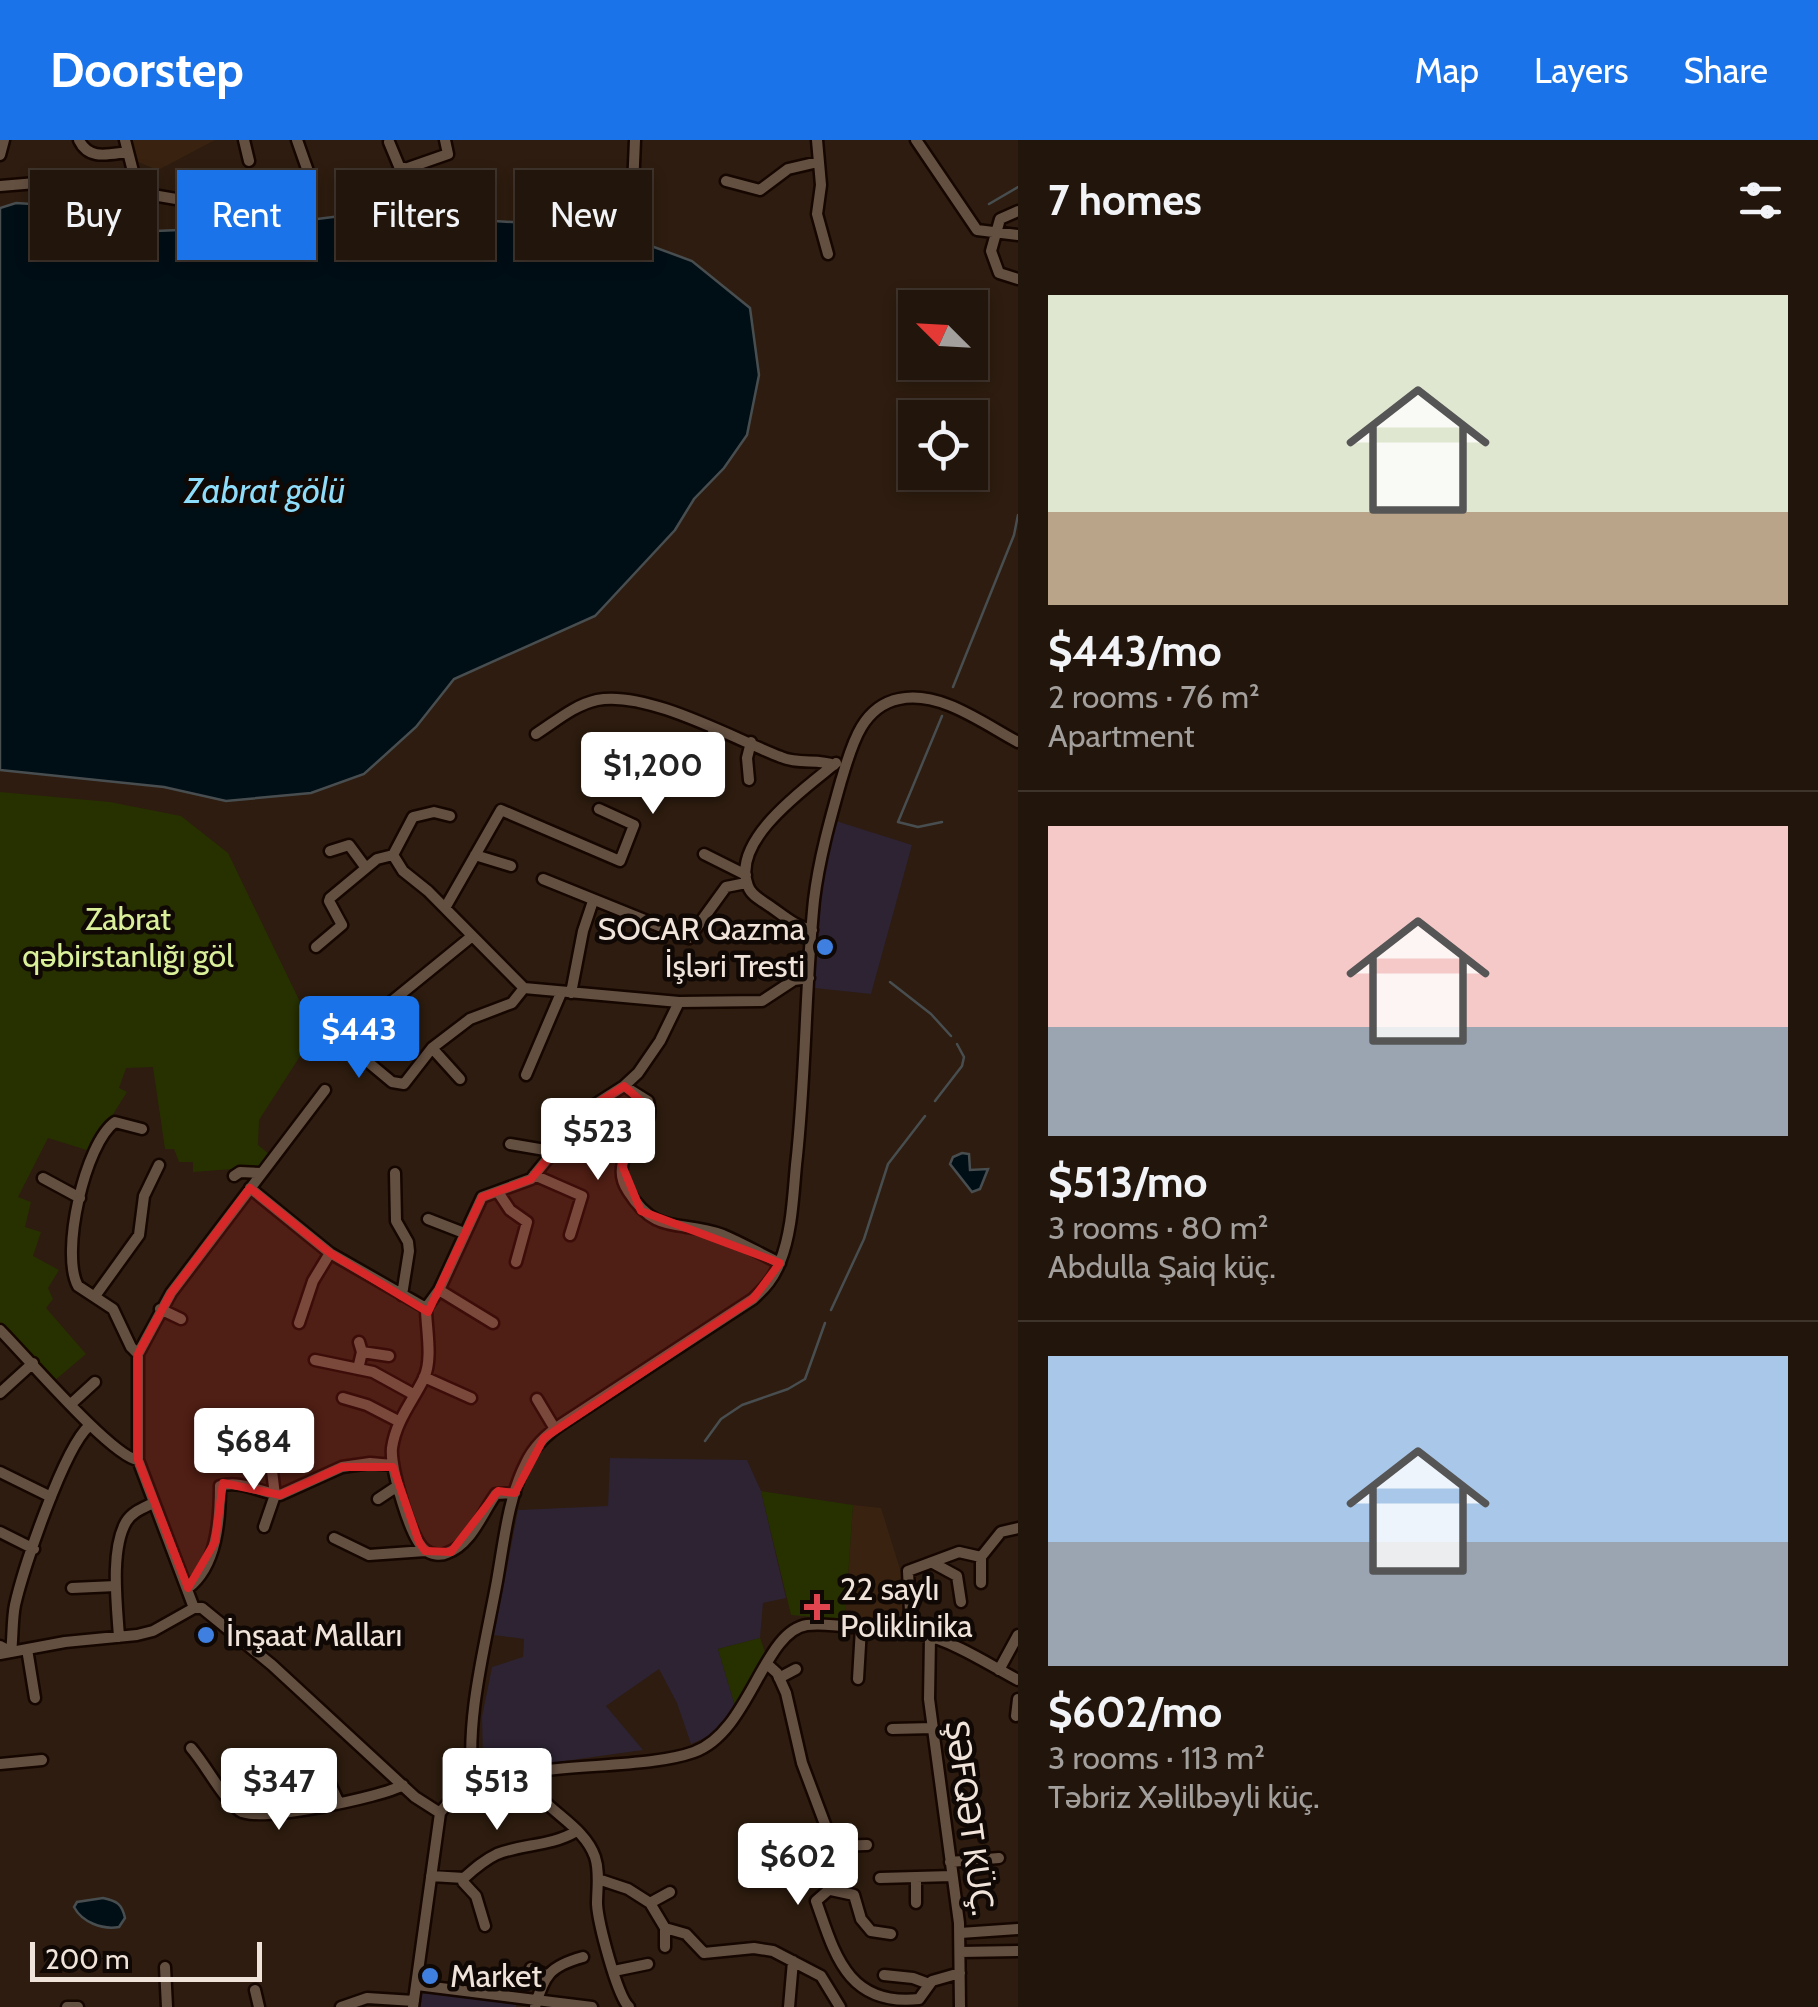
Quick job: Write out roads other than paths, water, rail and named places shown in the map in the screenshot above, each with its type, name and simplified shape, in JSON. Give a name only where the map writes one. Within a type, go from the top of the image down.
[{"type":"street","points":[[0,155],[4,140]]},
{"type":"street","points":[[79,140],[92,154],[127,146],[137,187],[148,196],[177,198]]},
{"type":"street","points":[[244,140],[249,161]]},
{"type":"street","points":[[297,140],[307,170]]},
{"type":"street","points":[[390,142],[399,166],[406,169],[448,154],[445,140]]},
{"type":"street","points":[[634,170],[635,140]]},
{"type":"street","points":[[817,140],[821,185],[817,214],[828,254]]},
{"type":"street","points":[[920,142],[970,223],[983,233],[1018,235]]},
{"type":"street","points":[[726,181],[760,190],[781,172],[818,162]]},
{"type":"street","points":[[0,186],[30,184]]},
{"type":"street","points":[[1018,212],[1000,219],[991,251],[999,272],[1018,279]]},
{"type":"street","points":[[473,1786],[473,1720],[515,1492],[530,1455],[555,1429],[754,1299],[769,1284],[780,1262],[791,1215],[799,1142],[812,930],[822,852],[859,729],[871,714],[893,700],[908,698],[950,706],[1018,742]]},
{"type":"street","points":[[536,734],[580,706],[604,699],[645,704],[751,742],[794,762],[834,764]]},
{"type":"street","points":[[708,750],[714,729]]},
{"type":"street","points":[[749,780],[747,758],[751,742]]},
{"type":"street","points":[[812,930],[797,925],[754,896],[746,879],[750,852],[765,826],[850,752]]},
{"type":"street","points":[[445,908],[501,810],[620,860],[634,825],[598,809]]},
{"type":"street","points":[[394,856],[413,817],[434,812],[450,816]]},
{"type":"street","points":[[330,850],[350,845],[366,868]]},
{"type":"street","points":[[704,854],[746,879]]},
{"type":"street","points":[[475,855],[511,866]]},
{"type":"street","points":[[394,856],[403,871],[524,988],[679,1002],[762,1002],[794,980],[809,978]]},
{"type":"street","points":[[316,947],[342,925],[330,898],[377,859],[394,856]]},
{"type":"street","points":[[543,879],[689,938],[726,887],[746,879]]},
{"type":"street","points":[[526,1075],[566,993],[594,901]]},
{"type":"street","points":[[471,936],[353,1033],[350,1047],[392,1082],[404,1084],[432,1048],[470,1019],[512,1003],[524,988]]},
{"type":"street","points":[[425,1551],[396,1487],[393,1442],[424,1377],[426,1308],[439,1290],[482,1197],[534,1176],[550,1151],[588,1109],[624,1086],[650,1058],[679,1002]]},
{"type":"street","points":[[432,1048],[460,1078]]},
{"type":"street","points":[[624,1086],[648,1101],[650,1108],[646,1128],[631,1143],[622,1165],[624,1184],[641,1211],[651,1219],[722,1235],[780,1262]]},
{"type":"street","points":[[194,1608],[138,1460],[138,1354],[160,1310],[325,1090]]},
{"type":"street","points":[[138,1354],[113,1310],[78,1286],[72,1267],[80,1198],[92,1156],[109,1125],[122,1122],[142,1129]]},
{"type":"street","points":[[510,1144],[550,1151]]},
{"type":"street","points":[[95,1296],[139,1235],[144,1196],[159,1165]]},
{"type":"street","points":[[234,1176],[240,1172],[262,1172]]},
{"type":"street","points":[[396,1173],[396,1221],[409,1251],[402,1295]]},
{"type":"street","points":[[534,1176],[582,1196],[570,1236]]},
{"type":"street","points":[[43,1178],[80,1198]]},
{"type":"street","points":[[250,1188],[330,1254],[426,1308]]},
{"type":"street","points":[[498,1192],[510,1210],[527,1222],[516,1262]]},
{"type":"street","points":[[428,1219],[464,1233]]},
{"type":"street","points":[[300,1323],[313,1281],[330,1254]]},
{"type":"street","points":[[439,1290],[493,1323]]},
{"type":"street","points":[[160,1310],[181,1319]]},
{"type":"street","points":[[0,1330],[89,1426],[126,1458],[138,1460]]},
{"type":"street","points":[[358,1369],[360,1347],[389,1356]]},
{"type":"street","points":[[315,1360],[388,1377],[413,1394]]},
{"type":"street","points":[[0,1393],[33,1363]]},
{"type":"street","points":[[424,1377],[472,1398]]},
{"type":"street","points":[[71,1404],[96,1382]]},
{"type":"street","points":[[344,1398],[400,1422]]},
{"type":"street","points":[[537,1399],[555,1429]]},
{"type":"street","points":[[6,1653],[14,1608],[51,1497],[76,1440],[89,1426]]},
{"type":"street","points":[[264,1527],[274,1495],[271,1463]]},
{"type":"street","points":[[188,1588],[203,1574],[215,1542],[220,1486],[229,1484],[284,1494],[342,1467],[393,1465]]},
{"type":"street","points":[[0,1472],[51,1497]]},
{"type":"street","points":[[378,1499],[396,1487]]},
{"type":"street","points":[[334,1538],[369,1555],[451,1552],[471,1533],[496,1494],[515,1492]]},
{"type":"street","points":[[119,1637],[116,1586],[120,1538],[133,1514],[153,1503]]},
{"type":"street","points":[[981,1583],[981,1557],[1002,1532],[1018,1528]]},
{"type":"street","points":[[0,1532],[34,1549]]},
{"type":"street","points":[[911,1632],[908,1571],[959,1552],[981,1557]]},
{"type":"street","points":[[932,1564],[957,1576],[961,1602]]},
{"type":"street","points":[[72,1588],[116,1586]]},
{"type":"street","points":[[6,1653],[153,1630],[194,1608],[211,1612],[402,1786],[440,1814]]},
{"type":"street","points":[[342,2007],[367,1998],[414,2004],[440,1814],[452,1798],[492,1779],[649,1762],[700,1750],[728,1730],[784,1638],[800,1626],[930,1636],[1018,1680]]},
{"type":"street","points":[[858,1679],[860,1628]]},
{"type":"street","points":[[999,1670],[1018,1635]]},
{"type":"street","name":"ŞƏFQƏT KÜÇ.","points":[[930,1636],[928,1684],[960,1933],[960,2007]]},
{"type":"street","points":[[0,1646],[6,1653]]},
{"type":"street","points":[[27,1649],[35,1698]]},
{"type":"street","points":[[767,1664],[786,1693],[802,1764],[823,1816],[830,1846],[831,1890]]},
{"type":"street","points":[[779,1678],[796,1669]]},
{"type":"street","points":[[1016,1716],[1018,1700]]},
{"type":"street","points":[[892,1730],[933,1728]]},
{"type":"street","points":[[191,1748],[236,1807],[247,1814],[271,1814],[384,1794],[402,1786]]},
{"type":"street","points":[[0,1764],[42,1760]]},
{"type":"street","points":[[314,1764],[325,1773],[338,1801]]},
{"type":"street","points":[[525,1774],[537,1797],[592,1851],[601,1926],[623,2006]]},
{"type":"street","points":[[430,1876],[464,1878],[501,1853],[575,1832]]},
{"type":"street","points":[[830,1846],[867,1845]]},
{"type":"street","points":[[950,1862],[999,1858]]},
{"type":"street","points":[[880,1878],[952,1876]]},
{"type":"street","points":[[464,1878],[476,1896],[485,1926]]},
{"type":"street","points":[[916,1878],[916,1903]]},
{"type":"street","points":[[598,1879],[628,1889],[650,1903],[665,1928],[665,1948]]},
{"type":"street","points":[[891,1934],[871,1931],[861,1920],[854,1895],[831,1890],[816,1900],[845,1979],[858,1994],[878,2004],[913,2002],[923,1996],[929,1984]]},
{"type":"street","points":[[650,1903],[670,1892]]},
{"type":"street","points":[[665,1928],[686,1934],[700,1951],[708,1954],[768,1948],[818,1973],[840,2007]]},
{"type":"street","points":[[960,1933],[1018,1929]]},
{"type":"street","points":[[960,1952],[1018,1951]]},
{"type":"street","points":[[536,2003],[546,1975],[565,1962],[583,1957]]},
{"type":"street","points":[[789,2007],[793,1961]]},
{"type":"street","points":[[614,1971],[648,1964]]},
{"type":"street","points":[[166,1968],[170,2007]]},
{"type":"street","points":[[531,1968],[546,1975]]},
{"type":"street","points":[[884,1975],[929,1984],[960,1973]]},
{"type":"street","points":[[828,1985],[845,1979]]},
{"type":"street","points":[[417,1985],[536,2003],[592,2007]]},
{"type":"street","points":[[255,1990],[259,2007]]},
{"type":"street","points":[[68,2007],[78,2007]]},
{"type":"water","name":"Zabrat gölü","points":[[30,204],[30,260],[157,260],[157,231],[177,230],[177,260],[316,260],[316,219],[336,217],[336,260],[495,260],[495,221],[515,222],[515,260],[652,260],[652,246],[692,261],[750,308],[759,375],[747,435],[724,468],[694,499],[675,530],[595,616],[454,679],[416,727],[364,774],[311,793],[226,801],[164,787],[0,770],[0,208]]},
{"type":"water","points":[[969,1154],[970,1170],[988,1169],[980,1189],[972,1192],[950,1164],[953,1157]]},
{"type":"water","points":[[103,1898],[122,1909],[125,1918],[119,1927],[93,1924],[74,1907],[77,1902]]},
{"type":"waterway","points":[[989,204],[1018,187]]},
{"type":"waterway","points":[[953,687],[1014,535],[1018,515]]},
{"type":"waterway","points":[[942,716],[898,822],[918,827],[942,822]]},
{"type":"waterway","points":[[890,982],[931,1014],[951,1036]]},
{"type":"waterway","points":[[935,1101],[962,1066],[964,1057],[957,1044]]},
{"type":"waterway","points":[[831,1310],[864,1239],[888,1164],[925,1116]]},
{"type":"waterway","points":[[705,1441],[721,1419],[742,1405],[805,1379],[825,1323]]},
{"type":"place","name":"SOCAR Qazma İşləri Tresti","points":[[825,947]]},
{"type":"place","name":"22 saylı Poliklinika","points":[[817,1607]]},
{"type":"place","name":"İnşaat Malları","points":[[206,1635]]},
{"type":"place","name":"Market","points":[[430,1976]]},
{"type":"park label","name":"Zabrat qəbirstanlığı göl","points":[[128,938]]}]
